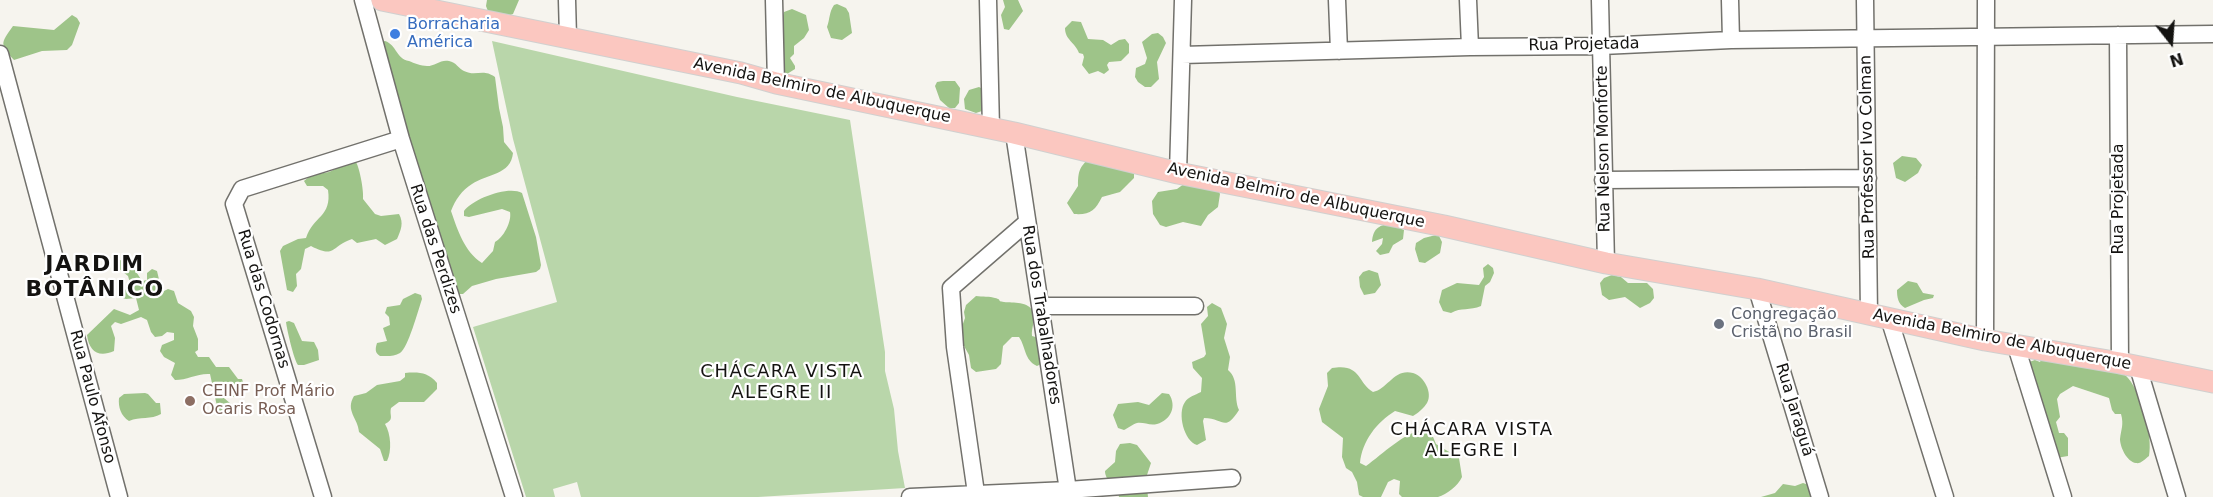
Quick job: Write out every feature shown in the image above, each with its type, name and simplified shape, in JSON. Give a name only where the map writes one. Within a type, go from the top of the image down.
[{"type":"main road","name":"Avenida Belmiro de Albuquerque","points":[[382,0],[741,73],[776,83],[1014,133],[1178,173],[1444,226],[1605,263],[1757,289],[2016,346],[2213,382]]},
{"type":"street","name":"Rua das Perdizes","points":[[363,0],[400,139],[514,497]]},
{"type":"street","points":[[567,0],[568,37]]},
{"type":"street","points":[[774,0],[776,83]]},
{"type":"street","points":[[988,0],[991,128]]},
{"type":"street","points":[[1178,173],[1183,0]]},
{"type":"street","points":[[1337,0],[1339,51]]},
{"type":"street","points":[[1468,0],[1470,47]]},
{"type":"street","name":"Rua Nelson Monforte","points":[[1600,0],[1605,263]]},
{"type":"street","points":[[1730,0],[1731,40]]},
{"type":"street","name":"Rua Professor Ivo Colman","points":[[1865,0],[1868,178],[1879,316],[1945,497]]},
{"type":"street","points":[[1985,339],[1986,0]]},
{"type":"street","name":"Rua Projetada","points":[[1182,55],[1470,47],[1602,46],[1731,40],[2213,34]]},
{"type":"street","name":"Rua Projetada","points":[[2118,35],[2129,365],[2177,497]]},
{"type":"street","name":"Rua Paulo Afonso","points":[[0,54],[119,497]]},
{"type":"street","name":"Rua dos Trabalhadores","points":[[1014,133],[1068,493]]},
{"type":"street","name":"Rua das Codornas","points":[[323,497],[234,204],[242,189],[400,139]]},
{"type":"street","points":[[1603,180],[1868,178]]},
{"type":"street","points":[[975,493],[955,346],[951,288],[1026,223]]},
{"type":"street","name":"Rua Jaraguá","points":[[1757,289],[1820,497]]},
{"type":"street","points":[[1040,306],[1195,306]]},
{"type":"street","points":[[2016,346],[2063,497]]},
{"type":"street","points":[[910,497],[975,493],[1068,493],[1232,478]]},
{"type":"green space","points":[[487,0],[519,0],[513,14],[505,17],[489,14],[486,6]]},
{"type":"green space","points":[[1003,0],[1018,0],[1023,11],[1009,30],[1004,29],[1001,15],[1005,7]]},
{"type":"green space","points":[[837,4],[846,8],[849,13],[852,33],[842,40],[831,38],[827,27],[831,10]]},
{"type":"green space","points":[[792,9],[806,15],[809,30],[804,38],[794,46],[794,54],[790,58],[795,69],[787,74],[781,71],[782,20],[784,12]]},
{"type":"green space","points":[[72,15],[80,23],[72,45],[67,50],[42,51],[14,60],[4,47],[4,40],[13,26],[54,30]]},
{"type":"green space","points":[[1072,21],[1081,22],[1088,39],[1103,40],[1111,45],[1125,39],[1129,44],[1129,53],[1121,61],[1109,62],[1107,65],[1109,70],[1104,74],[1098,71],[1089,74],[1082,65],[1083,54],[1079,53],[1065,32],[1065,28]]},
{"type":"green space","points":[[1158,33],[1166,43],[1157,62],[1159,79],[1151,87],[1145,87],[1135,77],[1136,68],[1145,64],[1147,58],[1142,42],[1152,34]]},
{"type":"green space","points":[[385,41],[405,60],[425,66],[449,61],[468,73],[487,73],[495,77],[504,142],[513,153],[511,160],[503,170],[465,189],[451,211],[466,247],[482,263],[493,251],[495,242],[506,229],[510,220],[510,212],[502,209],[469,217],[464,216],[464,211],[468,206],[491,194],[509,191],[522,193],[536,237],[541,265],[536,272],[496,279],[472,286],[463,294],[458,294],[446,264],[381,42]]},
{"type":"green space","points":[[492,41],[737,97],[850,120],[885,352],[885,371],[894,409],[898,451],[905,488],[758,497],[581,497],[577,482],[553,489],[555,497],[526,497],[473,327],[557,302],[513,139]]},
{"type":"green space","points":[[955,81],[960,88],[959,103],[955,108],[949,108],[940,100],[935,86],[937,82]]},
{"type":"green space","points":[[979,87],[983,89],[982,111],[976,113],[965,109],[964,99],[969,90]]},
{"type":"green space","points":[[1095,153],[1134,172],[1134,178],[1120,192],[1102,197],[1091,211],[1074,214],[1067,203],[1078,186],[1081,167]]},
{"type":"green space","points":[[1902,156],[1916,158],[1922,165],[1918,173],[1905,182],[1896,178],[1893,163]]},
{"type":"green space","points":[[347,162],[356,162],[363,199],[375,214],[381,216],[399,214],[401,217],[401,230],[397,239],[385,245],[376,239],[357,243],[352,239],[329,251],[311,246],[305,249],[301,269],[296,274],[297,286],[293,292],[287,290],[280,251],[283,246],[306,238],[327,206],[328,190],[323,186],[307,186],[304,181]]},
{"type":"green space","points":[[1188,181],[1217,188],[1220,194],[1218,207],[1208,215],[1201,226],[1183,222],[1166,227],[1160,225],[1153,214],[1152,201],[1158,192],[1177,189]]},
{"type":"green space","points":[[1390,223],[1404,230],[1403,239],[1393,245],[1389,253],[1380,255],[1376,251],[1382,244],[1383,238],[1372,242],[1374,234],[1379,227]]},
{"type":"green space","points":[[1436,235],[1442,242],[1440,253],[1425,263],[1419,262],[1415,249],[1416,243]]},
{"type":"green space","points":[[124,259],[130,262],[142,281],[147,280],[147,273],[152,269],[157,271],[162,292],[168,289],[174,291],[178,303],[191,311],[198,339],[198,350],[195,352],[198,357],[209,357],[216,367],[229,367],[238,379],[242,379],[244,385],[242,393],[233,397],[225,395],[224,398],[231,404],[230,410],[221,413],[218,411],[210,374],[175,380],[171,375],[175,363],[164,357],[160,351],[162,345],[174,340],[174,333],[167,332],[155,337],[147,320],[141,317],[121,324],[115,322],[111,326],[115,338],[114,351],[103,354],[92,349],[87,335],[114,309],[130,315],[139,310],[136,298],[120,297],[120,293],[128,288],[130,283],[128,276],[118,268],[118,261]]},
{"type":"green space","points":[[1488,264],[1493,268],[1494,273],[1490,282],[1485,286],[1481,306],[1451,313],[1443,311],[1439,302],[1442,290],[1457,283],[1479,285],[1484,277],[1483,268]]},
{"type":"green space","points":[[1369,270],[1378,273],[1381,285],[1375,293],[1364,295],[1359,277],[1363,272]]},
{"type":"green space","points":[[1612,275],[1621,277],[1628,283],[1647,283],[1653,289],[1654,298],[1640,308],[1625,297],[1609,300],[1602,295],[1600,283],[1604,278]]},
{"type":"green space","points":[[1908,281],[1917,283],[1923,293],[1934,295],[1933,298],[1905,308],[1898,300],[1897,290]]},
{"type":"green space","points":[[415,293],[421,295],[422,299],[403,350],[398,354],[380,356],[376,351],[377,343],[387,341],[383,328],[390,325],[389,317],[385,313],[387,307],[400,305],[403,299]]},
{"type":"green space","points":[[976,296],[993,297],[1002,302],[1020,303],[1031,308],[1034,318],[1032,336],[1039,338],[1043,363],[1037,366],[1033,363],[1027,357],[1019,337],[1012,337],[1003,346],[1001,364],[996,369],[976,372],[971,368],[969,355],[960,339],[960,332],[965,318],[966,305]]},
{"type":"green space","points":[[1212,303],[1221,308],[1227,324],[1224,338],[1230,357],[1228,370],[1234,379],[1239,410],[1227,423],[1204,418],[1206,440],[1197,445],[1185,433],[1182,413],[1186,400],[1201,392],[1202,378],[1193,368],[1192,362],[1206,354],[1201,324],[1208,316],[1207,307]]},
{"type":"green space","points":[[286,322],[294,323],[302,341],[314,342],[319,360],[298,365]]},
{"type":"green space","points":[[2043,356],[2116,371],[2127,377],[2142,404],[2149,438],[2149,456],[2138,463],[2130,460],[2120,442],[2121,414],[2115,414],[2112,410],[2109,398],[2073,386],[2060,394],[2057,399],[2060,417],[2056,422],[2059,433],[2064,433],[2068,438],[2068,456],[2056,458],[2041,453],[2025,386],[2019,385],[2016,379],[2017,366],[2035,360],[2040,362]]},
{"type":"green space","points":[[1332,368],[1348,368],[1357,374],[1373,392],[1401,373],[1413,373],[1421,378],[1429,395],[1426,405],[1413,416],[1395,411],[1382,421],[1367,440],[1360,463],[1366,466],[1410,434],[1426,429],[1431,432],[1436,444],[1459,458],[1462,477],[1455,486],[1438,497],[1402,497],[1399,494],[1400,481],[1394,479],[1388,482],[1381,497],[1359,495],[1357,482],[1352,472],[1346,468],[1342,457],[1343,438],[1322,422],[1319,409],[1328,386],[1327,373]]},
{"type":"green space","points":[[405,373],[418,373],[434,379],[437,389],[424,402],[399,402],[391,408],[391,419],[385,424],[390,437],[390,452],[387,461],[384,461],[380,449],[359,432],[351,410],[352,401],[354,396],[366,393],[377,385],[400,381],[405,377]]},
{"type":"green space","points":[[145,393],[156,403],[160,403],[161,414],[129,421],[121,411],[119,398],[124,394]]},
{"type":"green space","points":[[1162,393],[1169,394],[1172,403],[1171,412],[1166,419],[1154,424],[1137,423],[1124,430],[1118,428],[1113,415],[1118,404],[1138,402],[1149,405]]},
{"type":"green space","points":[[1120,444],[1137,445],[1151,463],[1146,478],[1148,497],[1119,497],[1106,475],[1105,471],[1115,462],[1116,451]]},
{"type":"green space","points":[[1803,483],[1809,485],[1821,497],[1761,497],[1775,493],[1783,484],[1795,486]]},
{"type":"place","name":"Borracharia América","points":[[395,34]]},
{"type":"place","name":"Congregação Cristã no Brasil","points":[[1719,324]]},
{"type":"place","name":"CEINF Prof Mário Ocaris Rosa","points":[[190,401]]},
{"type":"district","name":"JARDIM BOTÂNICO","points":[[95,278]]},
{"type":"district","name":"CHÁCARA VISTA ALEGRE II","points":[[782,382]]},
{"type":"district","name":"CHÁCARA VISTA ALEGRE I","points":[[1472,440]]}]
